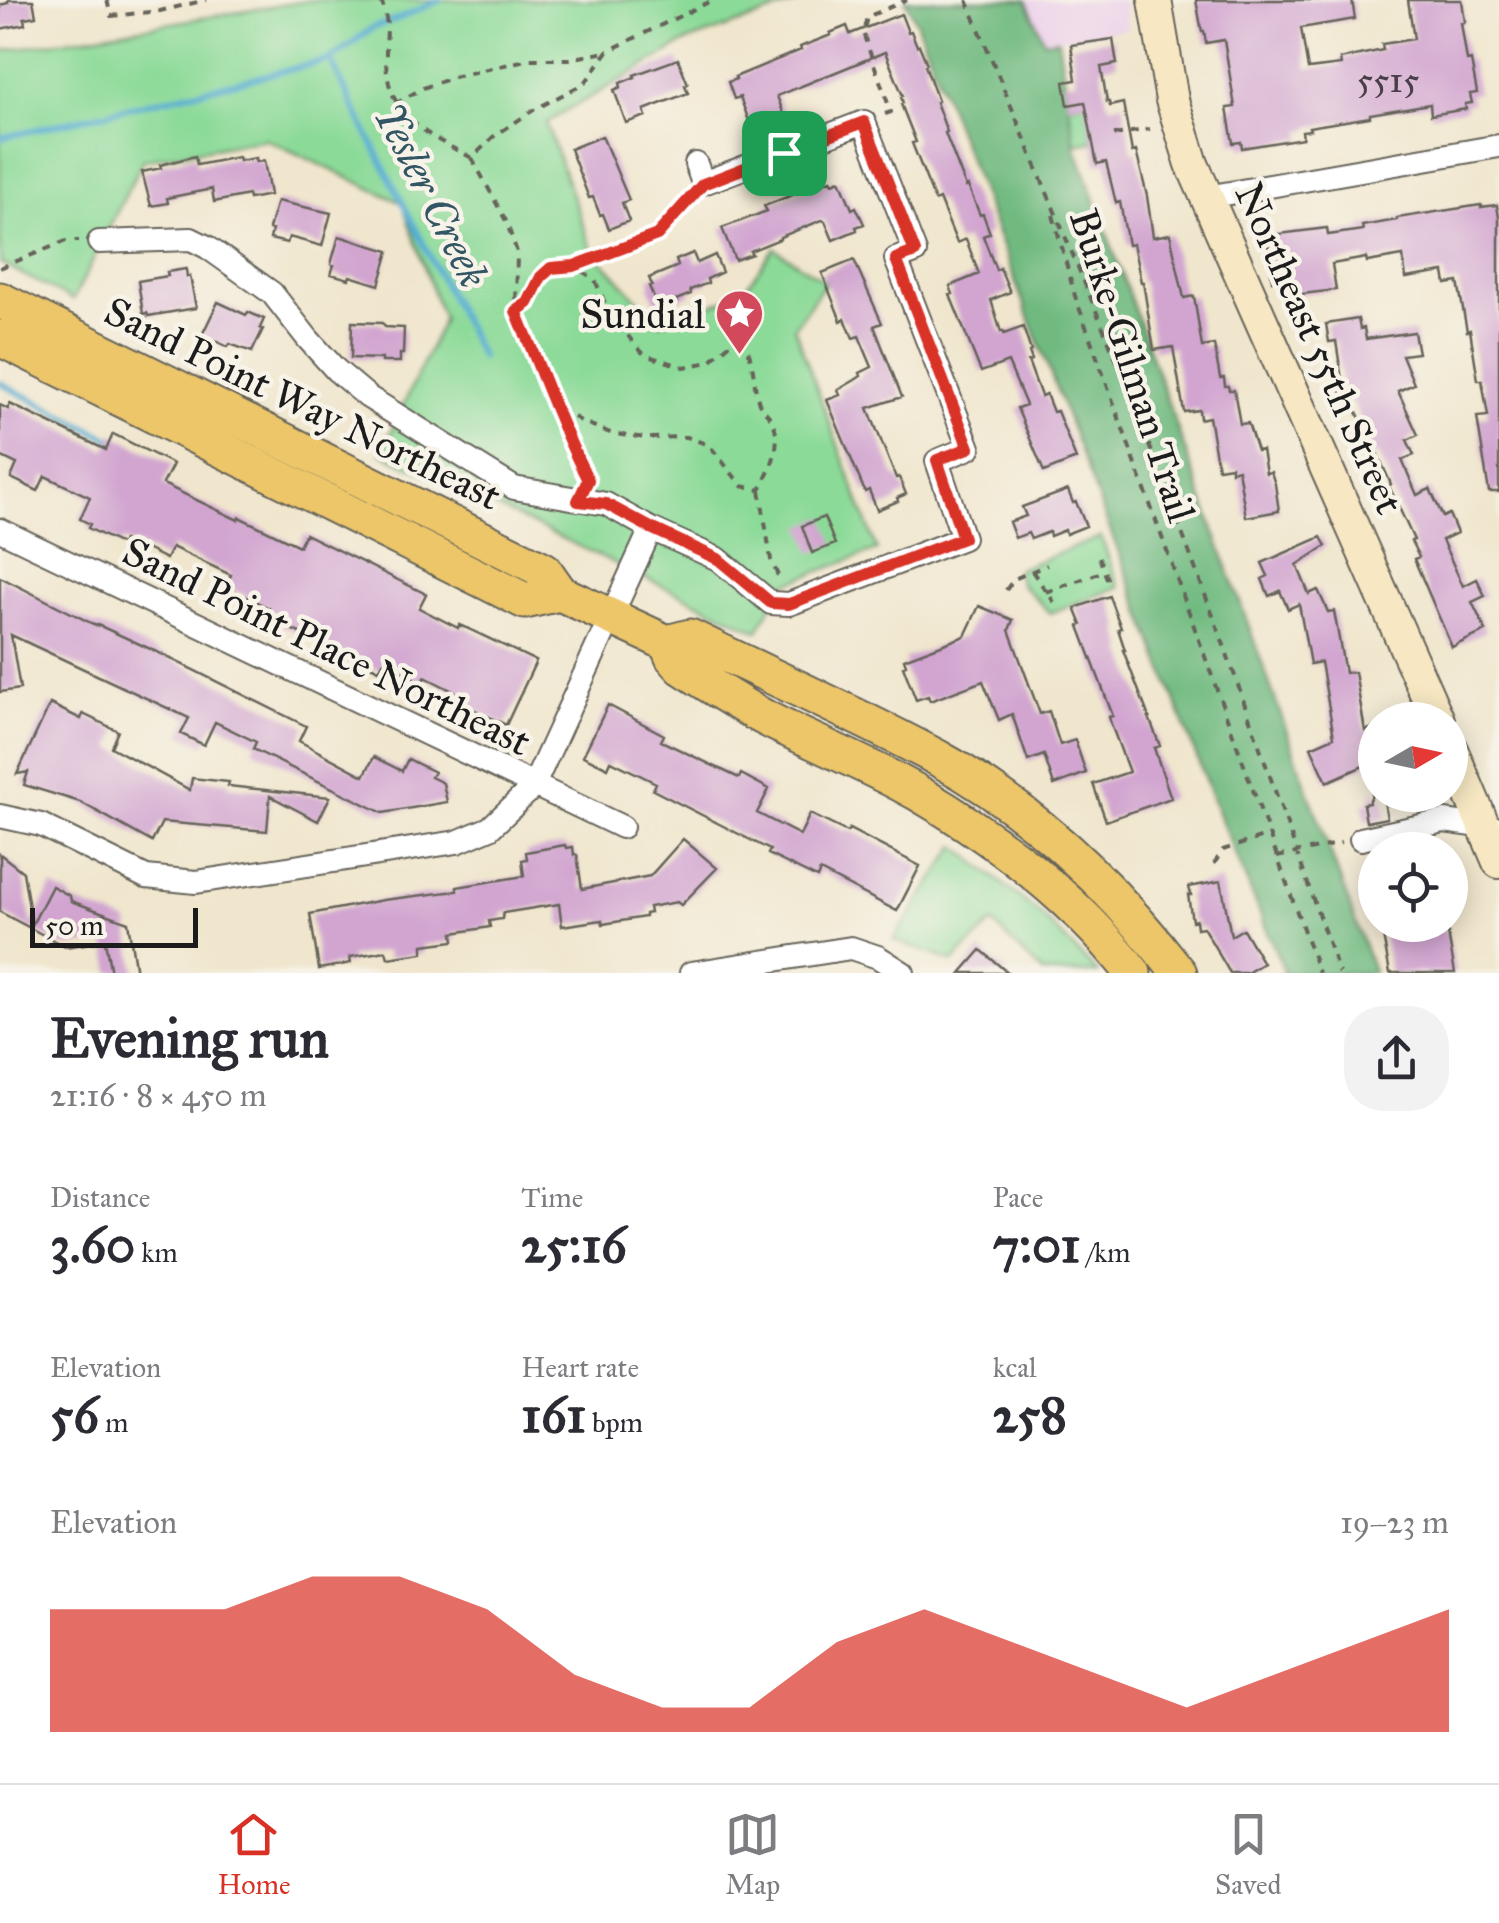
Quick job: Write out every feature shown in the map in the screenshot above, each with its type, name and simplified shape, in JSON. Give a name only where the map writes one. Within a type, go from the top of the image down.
[{"type":"main road","name":"Northeast 55th Street","points":[[1154,0],[1173,104],[1192,164],[1430,702]]},
{"type":"main road","name":"Sand Point Way Northeast","points":[[0,300],[544,570],[560,593],[667,644],[682,667],[747,707],[916,792],[996,845],[1072,906],[1133,973]]},
{"type":"main road","name":"Sand Point Way Northeast","points":[[0,338],[525,601],[560,593]]},
{"type":"main road","name":"Sand Point Way Northeast","points":[[667,644],[690,636],[938,758],[1050,836],[1134,917],[1179,973]]},
{"type":"main road","points":[[1468,782],[1492,828],[1499,862]]},
{"type":"street","points":[[99,242],[190,238],[207,247],[272,293],[336,370],[368,397],[514,488],[606,504],[718,559],[771,603],[789,604],[963,538],[937,460],[969,448],[896,259],[915,252],[864,122],[699,174]]},
{"type":"street","points":[[1207,197],[1499,146]]},
{"type":"street","points":[[0,816],[41,825],[146,876],[196,882],[457,842],[490,828],[533,786],[651,528]]},
{"type":"street","name":"Sand Point Place Northeast","points":[[0,530],[622,827]]},
{"type":"street","points":[[1395,832],[1444,822],[1492,828]]},
{"type":"street","points":[[691,973],[851,948],[878,957],[903,973]]},
{"type":"path","points":[[107,0],[111,16],[160,11],[206,0]]},
{"type":"path","points":[[381,0],[387,17],[388,81],[395,104],[419,128],[472,158],[506,221],[517,252],[516,311],[565,434],[588,480],[578,501]]},
{"type":"path","points":[[395,104],[453,76],[530,60],[569,59],[608,51],[714,0]]},
{"type":"path","points":[[864,122],[891,112],[863,33],[866,18],[907,0]]},
{"type":"path","points":[[967,0],[1049,200]]},
{"type":"path","points":[[472,158],[493,137],[532,110],[585,83],[608,51]]},
{"type":"path","points":[[1114,136],[1150,129]]},
{"type":"path","points":[[516,311],[528,303],[541,277],[551,268],[574,266],[657,235],[699,174]]},
{"type":"path","name":"Burke-Gilman Trail","points":[[1049,200],[1075,296],[1319,973]]},
{"type":"path","name":"Burke-Gilman Trail","points":[[1049,200],[1124,378],[1225,648],[1339,973]]},
{"type":"path","points":[[0,268],[66,241],[99,242]]},
{"type":"path","points":[[574,266],[595,280],[619,324],[645,355],[684,367],[710,362],[728,345],[744,342],[752,357],[760,404],[773,421],[777,443],[760,490],[772,560],[789,604]]},
{"type":"path","points":[[557,408],[614,434],[687,437],[709,445],[742,486],[760,490]]},
{"type":"path","points":[[1100,557],[1109,584]]},
{"type":"path","points":[[1006,590],[1014,579],[1047,565]]},
{"type":"path","points":[[1032,571],[1054,602]]},
{"type":"path","points":[[1046,592],[1105,571]]},
{"type":"path","points":[[1214,864],[1222,850],[1269,834]]},
{"type":"path","points":[[1277,857],[1358,840]]},
{"type":"shaded area","points":[[1026,0],[1123,0],[1127,29],[1044,41]]},
{"type":"green space","points":[[312,0],[806,0],[686,42],[546,123],[592,250],[660,323],[741,294],[774,248],[826,282],[794,327],[877,550],[782,585],[758,631],[381,453],[443,320],[402,203],[266,139],[143,160],[73,300],[0,263],[0,51]]},
{"type":"green space","points":[[905,0],[1026,0],[1044,41],[1058,39],[1075,145],[1358,929],[1358,942],[1363,942],[1374,973],[1282,973]]},
{"type":"green space","points":[[1086,102],[1093,141],[1075,144],[1068,105]]},
{"type":"green space","points":[[1101,537],[1119,587],[1050,613],[1021,584],[1016,570]]},
{"type":"green space","points":[[956,846],[1040,914],[1098,973],[1043,973],[992,923],[953,962],[893,940]]},
{"type":"building","points":[[8,0],[33,0],[36,16],[24,18],[25,24],[0,29],[0,5]]},
{"type":"building","points":[[1196,0],[1352,0],[1355,19],[1301,28],[1308,69],[1341,65],[1340,59],[1383,50],[1382,44],[1414,39],[1408,0],[1462,0],[1467,61],[1471,60],[1477,93],[1470,94],[1472,103],[1465,104],[1466,109],[1431,115],[1430,104],[1370,114],[1309,127],[1310,130],[1302,131],[1303,138],[1242,148],[1241,142],[1233,143],[1227,108],[1235,107],[1224,40],[1206,43]]},
{"type":"building","points":[[901,14],[927,64],[945,133],[966,187],[980,215],[983,214],[990,233],[983,236],[996,270],[1000,268],[1010,292],[991,300],[1001,332],[1023,327],[1031,351],[1032,360],[1028,361],[1041,396],[1046,394],[1053,412],[1057,411],[1076,459],[1044,472],[1017,408],[1026,405],[1008,362],[981,372],[950,295],[950,286],[979,274],[966,239],[957,243],[939,199],[935,201],[912,143],[916,142],[901,104],[903,96],[885,52],[777,96],[791,133],[768,142],[766,138],[757,142],[740,97],[734,99],[728,82],[847,26],[850,34]]},
{"type":"building","points":[[1113,39],[1117,64],[1101,67],[1107,102],[1110,106],[1123,103],[1132,152],[1136,151],[1147,196],[1153,237],[1170,234],[1184,298],[1194,296],[1202,347],[1214,345],[1220,378],[1224,378],[1229,390],[1234,390],[1240,424],[1248,423],[1257,451],[1262,450],[1266,473],[1271,472],[1279,511],[1246,517],[1238,469],[1218,468],[1209,417],[1200,419],[1199,410],[1184,412],[1173,347],[1154,350],[1143,282],[1133,244],[1128,245],[1120,202],[1116,203],[1106,162],[1097,164],[1085,102],[1068,105],[1064,82],[1076,80],[1071,45]]},
{"type":"building","points":[[678,59],[688,93],[644,110],[646,116],[626,123],[614,90],[634,75]]},
{"type":"building","points":[[602,136],[629,200],[622,203],[629,221],[609,229],[593,197],[589,198],[570,149]]},
{"type":"building","points":[[195,156],[197,165],[238,157],[239,161],[264,161],[270,195],[214,202],[212,189],[167,198],[168,203],[151,206],[142,172]]},
{"type":"building","points":[[840,180],[852,209],[856,207],[864,224],[857,230],[833,240],[822,220],[735,260],[722,228],[767,211],[764,206]]},
{"type":"building","points":[[277,201],[331,213],[322,246],[289,237],[287,243],[270,239]]},
{"type":"building","points":[[1497,205],[1499,218],[1499,492],[1489,492],[1477,417],[1488,416],[1458,282],[1446,284],[1444,272],[1406,278],[1403,256],[1367,262],[1366,258],[1332,264],[1336,290],[1294,295],[1280,280],[1272,281],[1268,244],[1272,243],[1271,235],[1327,228],[1328,235],[1363,230],[1362,226],[1397,218]]},
{"type":"building","points":[[339,236],[389,251],[379,285],[331,274]]},
{"type":"building","points":[[693,253],[697,263],[715,255],[722,272],[659,310],[649,278],[678,266],[676,260]]},
{"type":"building","points":[[854,260],[882,323],[874,326],[902,397],[868,408],[906,494],[877,510],[869,490],[865,492],[827,400],[840,395],[838,390],[872,367],[859,336],[853,338],[845,319],[841,321],[822,273]]},
{"type":"building","points":[[186,269],[196,308],[143,314],[138,281]]},
{"type":"building","points":[[218,302],[264,319],[252,352],[202,335]]},
{"type":"building","points":[[1358,319],[1366,339],[1414,332],[1418,353],[1402,355],[1414,384],[1398,391],[1418,435],[1407,440],[1414,455],[1402,460],[1417,495],[1430,489],[1443,517],[1449,514],[1457,533],[1442,540],[1463,586],[1477,579],[1485,596],[1472,602],[1486,631],[1452,647],[1414,559],[1419,557],[1411,541],[1414,540],[1391,484],[1377,453],[1371,456],[1364,439],[1368,437],[1352,400],[1346,402],[1337,382],[1342,380],[1336,341],[1329,342],[1326,324]]},
{"type":"building","points":[[352,322],[404,328],[400,362],[351,358]]},
{"type":"building","points":[[10,404],[106,450],[113,434],[173,464],[163,484],[299,546],[305,534],[426,594],[419,608],[536,661],[506,725],[462,704],[465,697],[425,677],[423,683],[383,662],[379,670],[265,617],[269,608],[225,586],[231,575],[172,547],[166,559],[134,543],[133,546],[123,540],[121,544],[88,528],[90,524],[80,519],[90,497],[45,476],[38,491],[11,478],[17,464],[0,456],[0,405],[8,409]]},
{"type":"building","points":[[1068,490],[1086,526],[1066,534],[1065,530],[1050,536],[1049,532],[1031,539],[1028,533],[1015,538],[1009,522],[1026,516],[1022,507]]},
{"type":"building","points":[[824,517],[835,544],[812,553],[802,526]]},
{"type":"building","points":[[1321,537],[1326,546],[1297,565],[1309,594],[1318,590],[1328,612],[1334,611],[1345,673],[1355,672],[1360,702],[1358,768],[1327,782],[1311,747],[1334,737],[1321,662],[1310,664],[1299,604],[1288,609],[1280,591],[1269,596],[1262,579],[1268,576],[1262,563]]},
{"type":"building","points":[[0,577],[306,726],[299,741],[364,776],[374,757],[402,771],[408,759],[434,772],[431,777],[443,783],[447,802],[383,813],[253,749],[256,742],[215,722],[204,745],[181,734],[189,718],[11,635],[20,689],[0,692]]},
{"type":"building","points":[[1109,596],[1121,628],[1118,629],[1123,650],[1160,746],[1154,748],[1171,798],[1106,821],[1093,784],[1129,772],[1075,608]]},
{"type":"building","points":[[979,606],[1013,620],[1009,630],[1040,714],[1049,711],[1060,745],[1075,740],[1086,773],[1054,785],[1044,755],[1028,761],[1012,714],[999,720],[983,681],[930,701],[928,696],[916,700],[904,659],[965,636]]},
{"type":"building","points":[[50,704],[118,731],[111,747],[190,790],[192,778],[229,782],[228,786],[330,797],[318,821],[270,796],[267,831],[162,822],[152,842],[80,802],[24,785],[28,772],[17,774]]},
{"type":"building","points":[[608,705],[664,735],[661,741],[769,789],[757,813],[800,835],[810,814],[847,832],[849,829],[920,866],[897,911],[820,871],[817,878],[768,854],[770,850],[653,790],[656,783],[611,761],[608,768],[583,756]]},
{"type":"building","points":[[1364,812],[1386,812],[1387,818],[1366,822]]},
{"type":"building","points":[[683,839],[717,868],[681,905],[677,902],[649,907],[650,913],[645,917],[562,926],[559,904],[503,913],[502,919],[489,921],[490,927],[453,933],[454,941],[423,945],[423,953],[388,958],[386,951],[350,957],[351,963],[319,969],[310,914],[457,891],[457,887],[524,876],[522,860],[527,859],[526,852],[565,845],[573,847],[577,855],[582,889],[650,876]]},
{"type":"building","points":[[0,854],[23,872],[32,925],[52,886],[70,896],[71,901],[128,922],[136,973],[111,973],[105,941],[66,947],[0,912]]},
{"type":"building","points":[[1221,881],[1231,936],[1243,929],[1263,963],[1247,973],[1230,973],[1203,927],[1197,928],[1196,920],[1192,921],[1189,887]]},
{"type":"building","points":[[1384,942],[1450,942],[1455,973],[1390,973]]},
{"type":"building","points":[[981,950],[1008,973],[961,973]]},
{"type":"waterway","name":"Yesler Creek","points":[[330,60],[372,28],[440,0]]},
{"type":"waterway","name":"Yesler Creek","points":[[0,138],[330,60],[481,357]]},
{"type":"waterway","points":[[0,383],[116,442]]},
{"type":"place","name":"Sundial","points":[[740,356]]},
{"type":"route","points":[[864,122],[915,252],[896,259],[969,448],[937,460],[963,538],[789,604],[771,603],[718,559],[606,504],[578,501],[588,480],[565,434],[516,311],[528,303],[541,277],[551,268],[574,266],[657,235],[703,184],[784,153],[864,122]]}]
